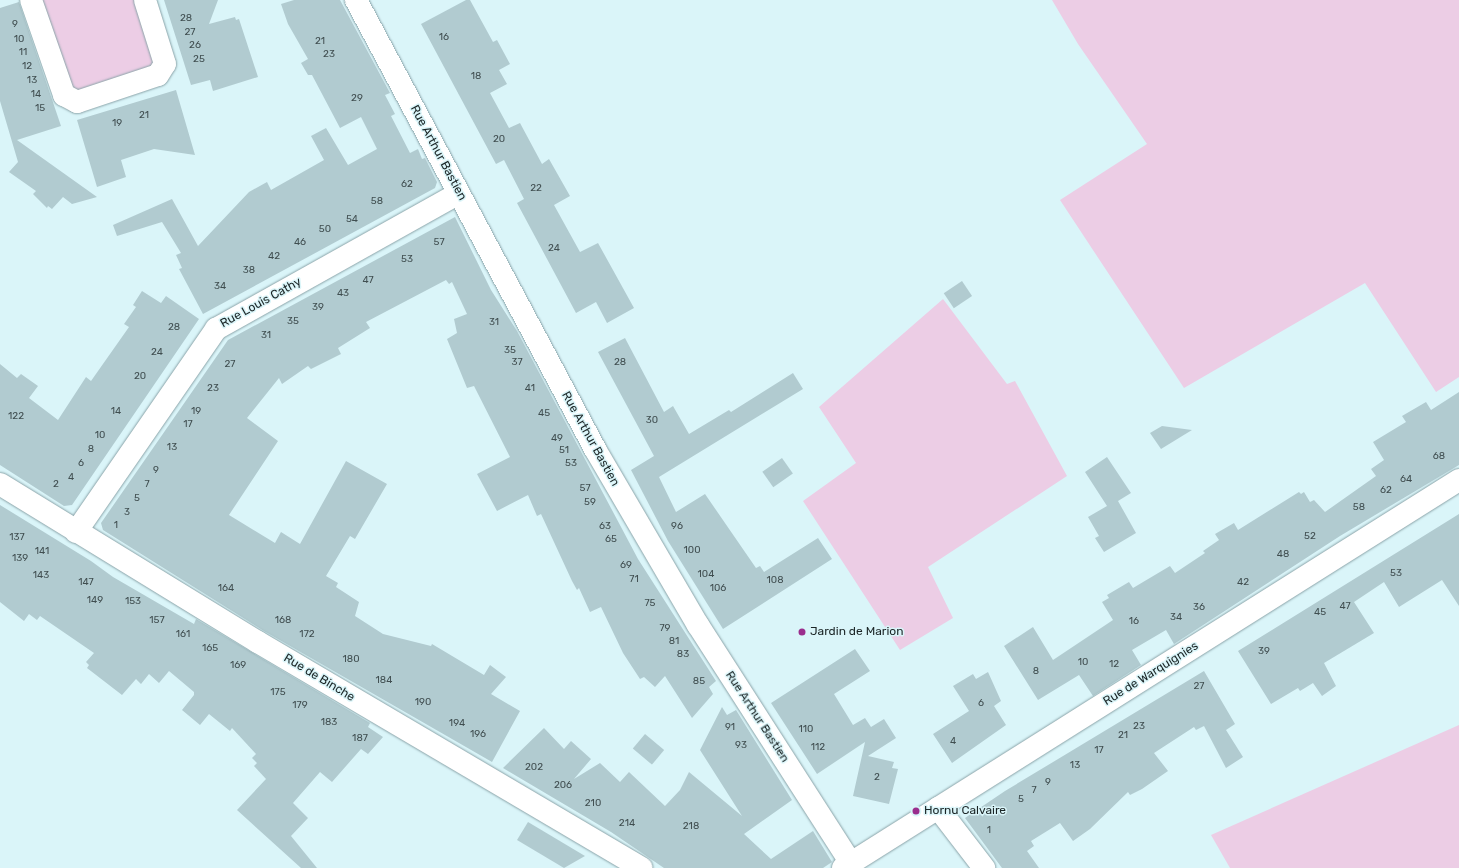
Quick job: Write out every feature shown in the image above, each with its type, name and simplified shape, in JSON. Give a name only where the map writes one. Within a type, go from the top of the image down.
[{"type":"street","points":[[31,0],[64,95],[77,102],[158,76],[165,64],[145,0]]},
{"type":"street","name":"Rue Arthur Bastien","points":[[356,0],[599,456],[698,625],[847,865]]},
{"type":"street","name":"Rue Louis Cathy","points":[[76,532],[216,329],[459,193]]},
{"type":"street","name":"Rue de Warquignies","points":[[847,865],[1459,480]]},
{"type":"street","name":"Rue de Binche","points":[[0,484],[76,532],[641,868]]},
{"type":"street","points":[[938,808],[984,868]]},
{"type":"shaded area","points":[[31,0],[145,0],[165,64],[77,102]]},
{"type":"shaded area","points":[[1052,0],[1459,0],[1459,377],[1436,392],[1365,283],[1184,388],[1060,200],[1147,144],[1078,44]]},
{"type":"shaded area","points":[[943,299],[1007,384],[1015,381],[1067,476],[928,567],[953,618],[900,650],[803,501],[856,463],[819,407]]},
{"type":"shaded area","points":[[1459,725],[1459,868],[1230,868],[1211,835]]},
{"type":"building","points":[[164,0],[218,0],[209,24],[235,17],[236,20],[239,19],[258,77],[213,91],[210,80],[191,85]]},
{"type":"building","points":[[294,0],[340,0],[390,93],[385,95],[395,114],[391,116],[410,153],[418,149],[422,159],[425,158],[437,182],[435,188],[203,314],[179,269],[182,268],[176,255],[181,253],[162,222],[117,236],[113,225],[172,199],[198,246],[249,192],[267,182],[271,190],[324,160],[311,136],[326,128],[348,165],[377,149],[361,117],[340,128],[312,75],[308,75],[301,63],[308,59],[288,24],[281,4]]},
{"type":"building","points":[[466,0],[470,0],[493,42],[497,40],[510,64],[499,70],[507,84],[490,93],[509,128],[520,123],[542,164],[549,159],[570,196],[554,205],[580,252],[598,243],[634,308],[607,323],[596,302],[576,313],[517,203],[524,199],[504,160],[496,164],[421,24]]},
{"type":"building","points":[[19,2],[61,126],[17,140],[97,197],[72,204],[63,197],[52,209],[48,206],[47,208],[33,194],[36,191],[9,172],[18,162],[0,101],[0,8]]},
{"type":"building","points":[[176,90],[195,155],[154,149],[121,160],[126,177],[97,187],[77,120]]},
{"type":"building","points":[[455,217],[491,290],[517,331],[638,559],[716,681],[709,687],[713,694],[692,718],[665,676],[655,687],[644,677],[640,679],[623,653],[601,607],[590,612],[579,588],[577,590],[572,581],[541,514],[537,516],[528,495],[497,511],[477,474],[510,457],[474,386],[467,388],[447,339],[457,333],[454,319],[467,314],[452,282],[449,284],[446,280],[366,322],[370,328],[338,348],[341,354],[311,369],[308,366],[282,384],[279,378],[247,418],[278,441],[229,515],[275,543],[281,532],[300,544],[346,461],[387,484],[355,539],[350,536],[326,576],[338,583],[336,587],[359,602],[355,616],[383,634],[431,646],[432,644],[484,675],[490,665],[506,677],[491,694],[520,711],[492,762],[264,631],[103,530],[101,523],[228,340]]},
{"type":"building","points":[[962,281],[972,296],[954,308],[944,293]]},
{"type":"building","points":[[142,291],[161,303],[166,296],[199,319],[72,505],[64,506],[0,465],[0,364],[17,378],[21,374],[38,386],[29,398],[58,420],[86,377],[91,381],[129,327],[124,324],[136,307],[133,305]]},
{"type":"building","points":[[625,338],[664,412],[673,406],[689,434],[729,410],[731,412],[793,373],[803,389],[659,477],[676,512],[705,494],[756,568],[760,566],[764,572],[818,538],[832,559],[723,629],[668,541],[631,470],[654,456],[598,352]]},
{"type":"building","points":[[1459,392],[1459,465],[1340,536],[1174,644],[1166,630],[1132,650],[1141,665],[1093,696],[1079,675],[1038,700],[1004,646],[1033,627],[1053,660],[1113,620],[1102,602],[1109,598],[1107,595],[1129,582],[1133,588],[1170,566],[1175,573],[1205,553],[1203,551],[1219,540],[1215,534],[1234,523],[1238,530],[1299,492],[1301,494],[1304,492],[1310,502],[1314,500],[1325,512],[1376,476],[1371,469],[1384,460],[1373,442],[1406,422],[1402,416],[1426,402],[1431,410]]},
{"type":"building","points":[[1162,426],[1192,430],[1161,449],[1150,433]]},
{"type":"building","points":[[1107,457],[1131,493],[1118,501],[1136,533],[1104,552],[1095,538],[1099,536],[1088,517],[1107,506],[1085,472]]},
{"type":"building","points":[[782,458],[793,474],[773,487],[762,472]]},
{"type":"building","points":[[0,505],[91,561],[113,577],[194,624],[196,619],[370,723],[368,727],[383,737],[368,754],[361,749],[332,782],[320,772],[293,803],[308,818],[291,836],[317,868],[301,868],[237,810],[266,779],[254,766],[257,763],[252,758],[256,754],[232,728],[230,731],[209,714],[200,725],[182,710],[194,695],[194,692],[169,671],[159,683],[149,674],[141,684],[136,679],[122,695],[87,668],[89,665],[86,662],[94,653],[40,616],[37,620],[29,614],[24,621],[0,602]]},
{"type":"building","points":[[1459,514],[1459,606],[1442,580],[1399,607],[1384,582],[1354,602],[1374,633],[1324,663],[1336,686],[1322,696],[1313,683],[1300,691],[1298,688],[1271,704],[1238,651]]},
{"type":"building","points":[[855,649],[870,671],[834,694],[853,725],[865,718],[871,727],[884,719],[896,738],[868,756],[894,762],[892,768],[898,769],[889,804],[853,796],[865,742],[817,774],[771,703]]},
{"type":"building","points":[[1204,671],[1235,724],[1226,730],[1243,757],[1226,768],[1204,726],[1196,730],[1194,727],[1154,753],[1168,771],[1142,789],[1130,795],[1128,792],[1090,829],[1073,841],[1060,823],[1031,841],[1034,846],[1027,851],[1039,868],[1002,868],[965,818],[1005,791]]},
{"type":"building","points":[[988,672],[1001,701],[994,706],[1006,725],[952,763],[933,734],[969,711],[953,686],[973,674],[976,679]]},
{"type":"building","points":[[722,707],[727,715],[736,710],[792,800],[744,834],[771,859],[813,831],[832,862],[823,868],[664,868],[611,832],[503,768],[544,728],[564,749],[571,741],[591,759],[574,779],[600,763],[620,782],[629,772],[665,806],[680,790],[689,772],[742,816],[700,750]]},
{"type":"building","points":[[645,734],[664,750],[652,765],[633,749]]},
{"type":"building","points":[[528,822],[585,856],[564,868],[517,840]]},
{"type":"place","name":"Jardin de Marion","points":[[802,632]]},
{"type":"place","name":"Hornu Calvaire","points":[[916,811]]}]
